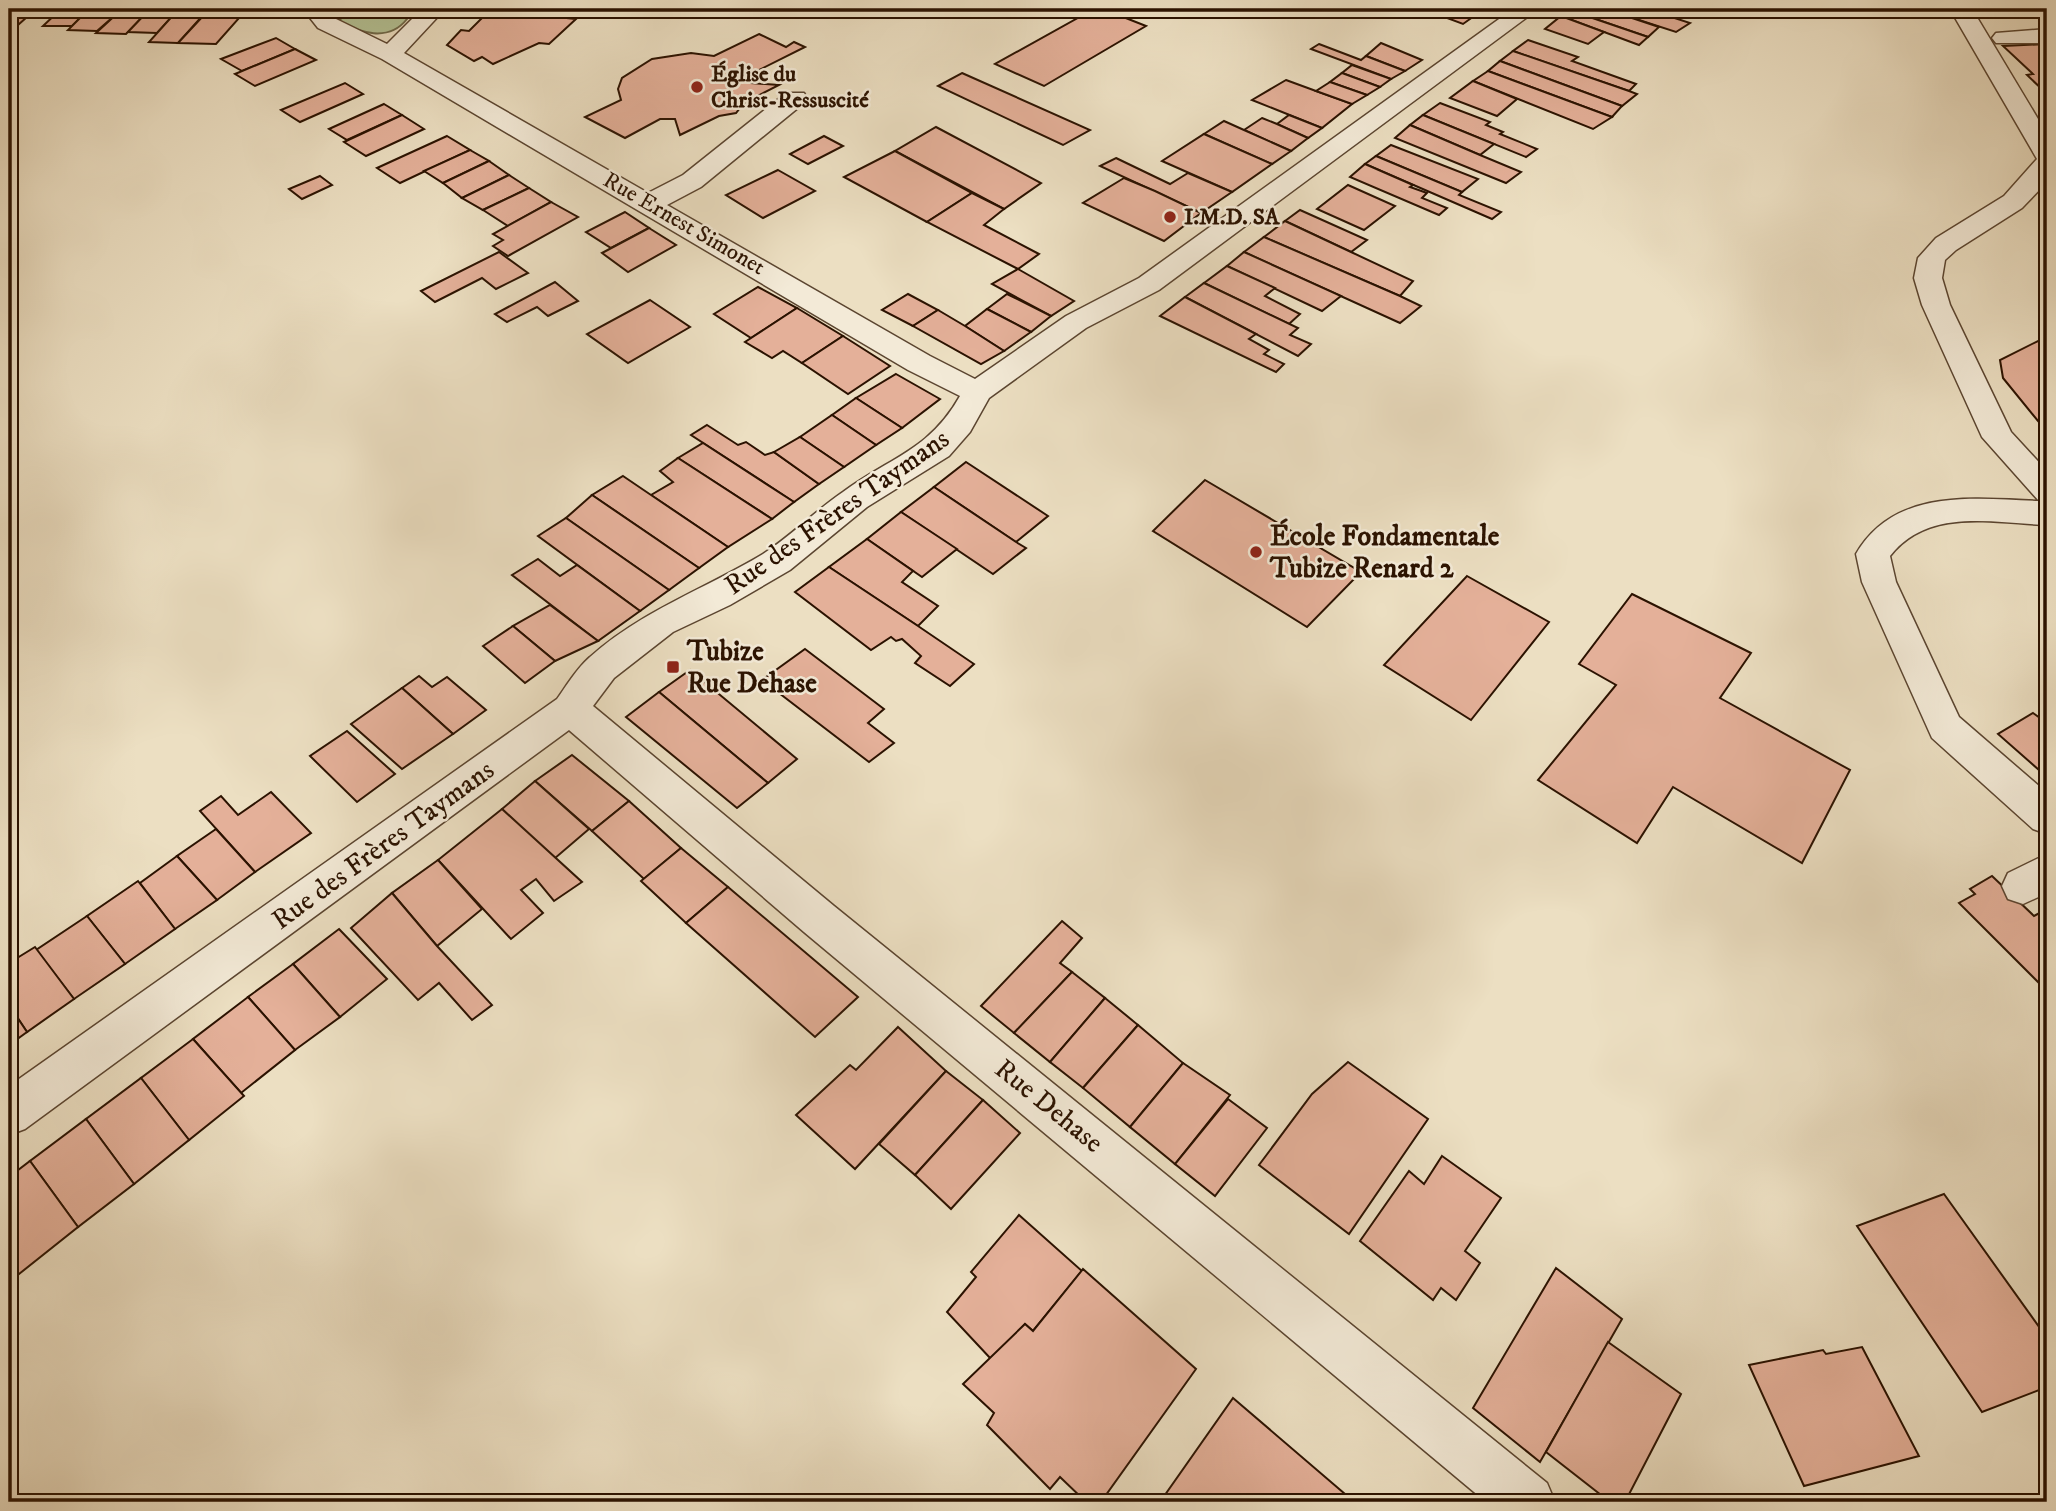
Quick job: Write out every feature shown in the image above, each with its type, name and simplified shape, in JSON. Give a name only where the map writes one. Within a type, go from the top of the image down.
[{"type":"street","name":"Rue Ernest Simonet","points":[[314,9],[326,23],[390,54],[650,203],[919,363],[977,392]]},
{"type":"street","points":[[390,54],[434,9]]},
{"type":"street","name":"Rue des Frères Taymans","points":[[9,1113],[570,709],[601,668],[660,623],[718,596],[778,561],[855,499],[938,448],[959,425],[977,392],[1076,322],[1149,284],[1527,9]]},
{"type":"street","points":[[1961,9],[2029,129],[2047,155]]},
{"type":"street","points":[[2004,38],[2047,36]]},
{"type":"street","points":[[650,203],[692,181],[795,98]]},
{"type":"street","points":[[2047,163],[2045,170],[2013,202],[1946,244],[1932,258],[1928,278],[1936,305],[1998,437],[2047,492]]},
{"type":"street","points":[[2047,513],[1935,510],[1909,521],[1883,537],[1873,554],[1880,582],[1945,727],[2047,817]]},
{"type":"street","name":"Rue Dehase","points":[[570,709],[819,919],[1528,1502]]},
{"type":"green space","points":[[355,10],[405,14],[407,19],[391,31],[383,33],[364,32],[338,22],[345,14]]},
{"type":"building","points":[[9,9],[36,9],[9,33]]},
{"type":"building","points":[[61,9],[89,9],[72,26],[43,26]]},
{"type":"building","points":[[89,9],[121,10],[97,31],[68,30]]},
{"type":"building","points":[[1094,9],[1103,9],[1146,26],[1044,86],[995,64]]},
{"type":"building","points":[[1423,9],[1484,9],[1463,24]]},
{"type":"building","points":[[1605,9],[1647,9],[1690,23],[1676,32]]},
{"type":"building","points":[[1605,9],[1659,27],[1648,37],[1569,10]]},
{"type":"building","points":[[121,10],[148,11],[126,34],[96,33]]},
{"type":"building","points":[[490,10],[576,19],[549,44],[539,43],[493,64],[482,57],[474,61],[447,45],[461,30],[469,31]]},
{"type":"building","points":[[1569,10],[1648,37],[1639,45],[1561,16]]},
{"type":"building","points":[[148,11],[177,11],[157,33],[128,32]]},
{"type":"building","points":[[176,12],[205,13],[178,43],[149,42]]},
{"type":"building","points":[[204,15],[240,17],[216,44],[178,43]]},
{"type":"building","points":[[1561,16],[1604,32],[1588,44],[1545,29]]},
{"type":"building","name":"Église du Christ-Ressuscité","points":[[759,34],[786,47],[794,42],[805,47],[749,75],[751,83],[779,85],[744,103],[736,113],[719,116],[680,135],[675,119],[660,119],[625,138],[585,117],[621,100],[618,89],[622,78],[652,59],[691,53],[714,56]]},
{"type":"building","points":[[276,38],[295,49],[242,71],[221,59]]},
{"type":"building","points":[[1528,40],[1578,57],[1572,61],[1636,84],[1629,91],[1513,51]]},
{"type":"building","points":[[1381,43],[1422,60],[1405,71],[1366,56]]},
{"type":"building","points":[[1319,44],[1361,60],[1366,56],[1405,71],[1391,79],[1311,49]]},
{"type":"building","points":[[2047,44],[2047,94],[2027,75],[2033,74],[2003,46]]},
{"type":"building","points":[[295,49],[316,60],[255,86],[235,74]]},
{"type":"building","points":[[1513,51],[1637,94],[1622,106],[1500,61]]},
{"type":"building","points":[[1500,61],[1622,106],[1612,117],[1488,71]]},
{"type":"building","points":[[1352,65],[1391,79],[1380,87],[1342,73]]},
{"type":"building","points":[[1488,71],[1612,117],[1593,129],[1473,81]]},
{"type":"building","points":[[962,73],[1090,130],[1063,145],[938,86]]},
{"type":"building","points":[[1342,73],[1380,87],[1367,95],[1330,82]]},
{"type":"building","points":[[1286,80],[1352,104],[1322,128],[1252,100]]},
{"type":"building","points":[[1473,81],[1517,99],[1497,116],[1450,98]]},
{"type":"building","points":[[1330,82],[1367,95],[1352,104],[1316,91]]},
{"type":"building","points":[[345,83],[363,94],[300,122],[281,110]]},
{"type":"building","points":[[1440,103],[1490,122],[1486,125],[1503,132],[1500,134],[1537,149],[1526,157],[1423,115]]},
{"type":"building","points":[[384,104],[402,115],[347,140],[329,129]]},
{"type":"building","points":[[402,115],[424,129],[366,156],[344,142]]},
{"type":"building","points":[[1289,115],[1322,128],[1308,138],[1277,124]]},
{"type":"building","points":[[1423,115],[1494,144],[1480,155],[1410,125]]},
{"type":"building","points":[[1262,118],[1308,138],[1291,151],[1244,130]]},
{"type":"building","points":[[1224,121],[1291,151],[1272,164],[1204,134]]},
{"type":"building","points":[[1410,125],[1521,172],[1506,183],[1395,138]]},
{"type":"building","points":[[936,127],[1041,183],[1004,209],[895,151]]},
{"type":"building","points":[[1204,134],[1272,164],[1232,192],[1162,161]]},
{"type":"building","points":[[447,136],[470,150],[400,183],[377,168]]},
{"type":"building","points":[[824,136],[843,146],[808,164],[790,154]]},
{"type":"building","points":[[1391,145],[1478,179],[1462,192],[1376,156]]},
{"type":"building","points":[[470,150],[489,161],[443,183],[424,171]]},
{"type":"building","points":[[895,151],[972,193],[927,222],[844,177]]},
{"type":"building","points":[[1376,156],[1462,192],[1459,195],[1501,212],[1492,219],[1365,164]]},
{"type":"building","points":[[1116,158],[1170,184],[1188,173],[1232,192],[1201,213],[1100,166]]},
{"type":"building","points":[[489,161],[509,175],[462,198],[443,183]]},
{"type":"building","points":[[1365,164],[1413,185],[1410,187],[1427,193],[1422,198],[1447,208],[1439,215],[1350,177]]},
{"type":"building","points":[[778,170],[815,191],[763,218],[726,195]]},
{"type":"building","points":[[509,175],[529,188],[483,210],[462,198]]},
{"type":"building","points":[[320,176],[332,185],[302,199],[289,189]]},
{"type":"building","points":[[1124,178],[1201,213],[1164,241],[1083,203]]},
{"type":"building","points":[[1348,185],[1395,206],[1364,230],[1317,209]]},
{"type":"building","points":[[529,188],[551,202],[508,226],[483,210]]},
{"type":"building","points":[[972,193],[1004,209],[984,225],[1039,254],[1018,269],[927,222]]},
{"type":"building","points":[[551,202],[578,217],[508,256],[493,246],[503,240],[493,234]]},
{"type":"building","points":[[1300,210],[1367,240],[1351,252],[1285,221]]},
{"type":"building","points":[[625,212],[649,228],[611,248],[586,232]]},
{"type":"building","points":[[1285,221],[1413,281],[1400,296],[1264,237]]},
{"type":"building","points":[[649,228],[676,245],[628,272],[602,253]]},
{"type":"building","points":[[1264,237],[1421,306],[1400,323],[1244,252]]},
{"type":"building","points":[[499,252],[528,273],[496,289],[482,278],[435,302],[421,291]]},
{"type":"building","points":[[1244,252],[1341,296],[1322,311],[1227,266]]},
{"type":"building","points":[[1227,266],[1275,288],[1265,296],[1300,314],[1289,324],[1204,283]]},
{"type":"building","points":[[1018,269],[1074,301],[1051,316],[992,284]]},
{"type":"building","points":[[555,282],[578,301],[548,316],[537,307],[507,322],[495,314]]},
{"type":"building","points":[[1204,283],[1298,328],[1290,335],[1311,344],[1298,356],[1185,297]]},
{"type":"building","points":[[758,287],[797,308],[751,338],[714,314]]},
{"type":"building","points":[[908,294],[938,310],[913,326],[882,310]]},
{"type":"building","points":[[1007,294],[1051,316],[1031,332],[987,309]]},
{"type":"building","points":[[1185,297],[1256,334],[1249,339],[1269,350],[1264,354],[1284,364],[1276,372],[1160,316]]},
{"type":"building","points":[[650,300],[690,327],[628,363],[587,334]]},
{"type":"building","points":[[797,308],[843,336],[802,363],[783,351],[772,358],[745,342]]},
{"type":"building","points":[[987,309],[1031,332],[1004,351],[965,326]]},
{"type":"building","points":[[938,310],[1004,351],[981,364],[913,326]]},
{"type":"building","points":[[843,336],[890,366],[848,394],[802,363]]},
{"type":"building","points":[[2038,341],[2047,344],[2047,432],[2003,378],[2000,360]]},
{"type":"building","points":[[896,374],[940,399],[902,428],[856,398]]},
{"type":"building","points":[[856,398],[902,428],[876,445],[832,415]]},
{"type":"building","points":[[832,415],[876,445],[844,467],[800,437]]},
{"type":"building","points":[[707,425],[738,445],[746,442],[765,455],[774,452],[819,484],[794,502],[691,435]]},
{"type":"building","points":[[800,437],[844,467],[819,484],[774,452]]},
{"type":"building","points":[[703,443],[794,502],[772,519],[678,458]]},
{"type":"building","points":[[678,458],[772,519],[728,547],[651,495],[673,482],[660,471]]},
{"type":"building","points":[[966,462],[1048,516],[1016,542],[934,487]]},
{"type":"building","points":[[623,476],[728,547],[699,568],[592,495]]},
{"type":"building","name":"École Fondamentale Tubize Renard 2","points":[[1205,480],[1361,572],[1307,627],[1153,531]]},
{"type":"building","points":[[934,487],[1026,548],[993,574],[901,512]]},
{"type":"building","points":[[592,495],[699,568],[669,590],[566,518]]},
{"type":"building","points":[[901,512],[957,549],[922,577],[867,539]]},
{"type":"building","points":[[566,518],[669,590],[640,611],[538,536]]},
{"type":"building","points":[[867,539],[913,571],[902,582],[938,606],[918,626],[829,567]]},
{"type":"building","points":[[538,559],[560,576],[577,565],[640,611],[598,641],[512,575]]},
{"type":"building","points":[[829,567],[974,664],[950,686],[915,663],[921,656],[902,639],[896,641],[891,637],[871,650],[795,592]]},
{"type":"building","points":[[1467,576],[1549,622],[1471,720],[1384,665]]},
{"type":"building","points":[[1632,594],[1751,653],[1720,698],[1850,770],[1802,863],[1673,787],[1637,843],[1538,780],[1616,685],[1579,664]]},
{"type":"building","points":[[550,605],[598,641],[555,661],[513,626]]},
{"type":"building","points":[[513,626],[555,661],[525,683],[483,646]]},
{"type":"building","points":[[805,649],[884,709],[868,723],[894,743],[869,762],[762,680]]},
{"type":"building","points":[[690,670],[797,759],[768,783],[659,692]]},
{"type":"building","points":[[419,676],[432,687],[447,677],[486,710],[453,734],[402,688]]},
{"type":"building","points":[[402,688],[453,734],[402,769],[351,724]]},
{"type":"building","points":[[659,692],[768,783],[737,808],[626,717]]},
{"type":"building","points":[[2033,713],[2047,723],[2047,777],[1998,734]]},
{"type":"building","points":[[347,731],[395,774],[357,802],[310,756]]},
{"type":"building","points":[[572,755],[629,801],[592,831],[535,781]]},
{"type":"building","points":[[535,781],[589,829],[554,859],[502,809]]},
{"type":"building","points":[[271,792],[311,833],[255,872],[200,811],[221,796],[238,815]]},
{"type":"building","points":[[629,801],[681,848],[644,879],[592,831]]},
{"type":"building","points":[[502,809],[582,882],[554,901],[536,879],[521,890],[543,913],[511,939],[438,860]]},
{"type":"building","points":[[216,829],[255,872],[217,900],[177,856]]},
{"type":"building","points":[[681,848],[728,887],[686,923],[641,881]]},
{"type":"building","points":[[177,856],[217,900],[175,929],[140,883]]},
{"type":"building","points":[[438,860],[482,909],[437,946],[392,893]]},
{"type":"building","points":[[1992,876],[2034,916],[2047,909],[2047,991],[1959,903],[1975,894],[1970,889]]},
{"type":"building","points":[[138,881],[175,929],[125,964],[87,916]]},
{"type":"building","points":[[728,887],[858,997],[815,1037],[686,923]]},
{"type":"building","points":[[392,893],[492,1005],[472,1020],[439,983],[418,1000],[351,928]]},
{"type":"building","points":[[87,916],[125,964],[74,999],[36,950]]},
{"type":"building","points":[[1062,921],[1082,938],[1060,963],[1072,972],[1014,1033],[981,1006]]},
{"type":"building","points":[[339,929],[387,979],[340,1017],[293,964]]},
{"type":"building","points":[[35,947],[74,999],[27,1032],[9,1005],[9,963]]},
{"type":"building","points":[[293,964],[340,1017],[295,1050],[248,997]]},
{"type":"building","points":[[1072,972],[1105,998],[1050,1062],[1014,1033]]},
{"type":"building","points":[[248,997],[295,1050],[241,1093],[193,1039]]},
{"type":"building","points":[[1105,998],[1138,1025],[1083,1088],[1050,1062]]},
{"type":"building","points":[[9,1005],[27,1032],[9,1045]]},
{"type":"building","points":[[1138,1025],[1183,1063],[1130,1127],[1083,1088]]},
{"type":"building","points":[[898,1027],[946,1071],[855,1169],[796,1115],[850,1065],[856,1070]]},
{"type":"building","points":[[193,1039],[244,1096],[189,1140],[141,1078]]},
{"type":"building","points":[[1348,1062],[1428,1119],[1349,1234],[1259,1165],[1312,1094]]},
{"type":"building","points":[[1183,1063],[1230,1095],[1175,1164],[1130,1127]]},
{"type":"building","points":[[946,1071],[983,1100],[915,1175],[879,1144]]},
{"type":"building","points":[[141,1078],[189,1140],[134,1184],[86,1119]]},
{"type":"building","points":[[1228,1099],[1267,1128],[1215,1196],[1175,1164]]},
{"type":"building","points":[[983,1100],[1020,1133],[951,1209],[915,1175]]},
{"type":"building","points":[[86,1119],[134,1184],[78,1227],[30,1161]]},
{"type":"building","points":[[1442,1156],[1501,1198],[1465,1251],[1480,1263],[1456,1300],[1441,1288],[1433,1300],[1360,1241],[1409,1171],[1424,1184]]},
{"type":"building","points":[[30,1161],[78,1227],[9,1282],[9,1177]]},
{"type":"building","points":[[1944,1194],[2047,1338],[2047,1387],[1982,1412],[1857,1226]]},
{"type":"building","points":[[1019,1215],[1082,1271],[1033,1331],[1025,1324],[991,1359],[947,1312],[976,1277],[971,1272]]},
{"type":"building","points":[[1556,1268],[1622,1319],[1540,1462],[1473,1408]]},
{"type":"building","points":[[1083,1269],[1196,1369],[1103,1499],[1086,1502],[1060,1477],[1050,1489],[987,1425],[994,1413],[963,1384],[1025,1324],[1033,1331]]},
{"type":"building","points":[[1608,1342],[1681,1394],[1625,1502],[1610,1502],[1546,1452]]},
{"type":"building","points":[[1862,1347],[1919,1456],[1804,1486],[1749,1365],[1823,1350],[1826,1354]]},
{"type":"building","points":[[1233,1398],[1352,1500],[1351,1502],[1160,1502]]},
{"type":"place","name":"Église du Christ-Ressuscité","points":[[697,87]]},
{"type":"place","name":"I.M.D. SA","points":[[1170,217]]},
{"type":"place","name":"École Fondamentale Tubize Renard 2","points":[[1256,552]]},
{"type":"place","name":"Tubize Rue Dehase","points":[[673,667]]}]
